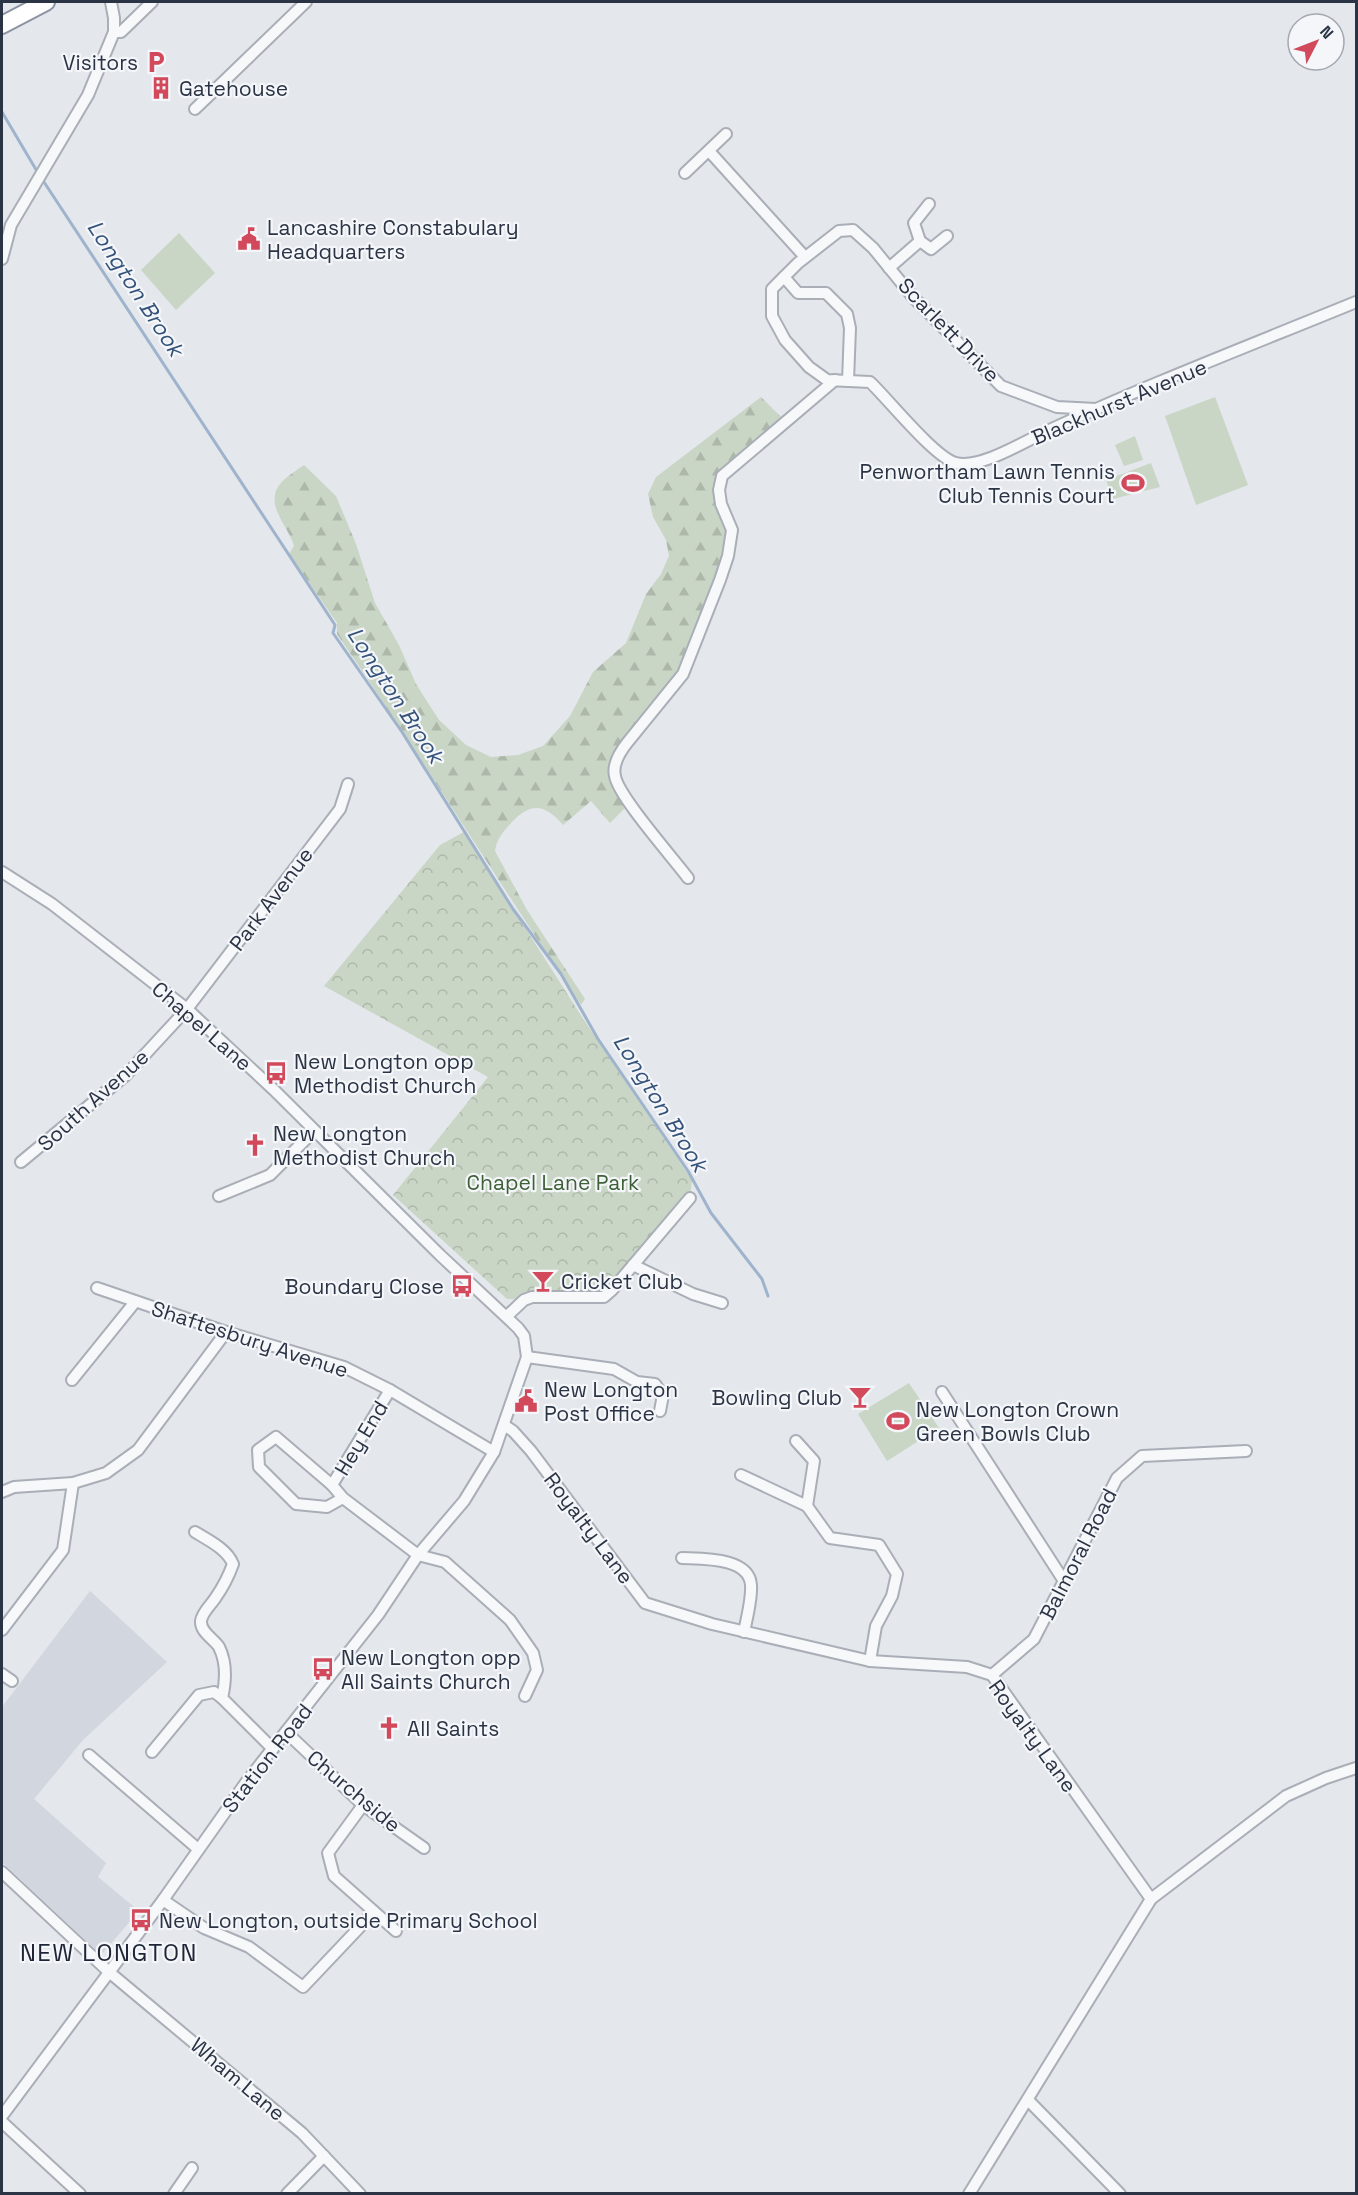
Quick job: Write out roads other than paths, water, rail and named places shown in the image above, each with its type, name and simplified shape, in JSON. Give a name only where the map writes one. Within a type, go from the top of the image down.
[{"type":"highway","points":[[2,26],[46,2]]},
{"type":"street","points":[[111,2],[118,32]]},
{"type":"street","points":[[2,260],[11,225],[88,95],[118,32],[152,2]]},
{"type":"street","points":[[195,109],[306,2]]},
{"type":"street","points":[[685,173],[726,134]]},
{"type":"street","points":[[709,151],[805,257],[772,289],[772,316],[785,340],[809,367],[827,380],[848,381],[850,328],[847,314],[826,293],[798,293],[784,278]]},
{"type":"street","points":[[929,204],[914,223],[920,241],[931,249],[946,236]]},
{"type":"street","name":"Scarlett Drive","points":[[805,257],[840,231],[853,230],[873,248],[913,297],[1001,386],[1057,407],[1096,409]]},
{"type":"street","points":[[889,268],[920,241]]},
{"type":"street","name":"Blackhurst Avenue","points":[[848,381],[870,382],[939,453],[955,463],[975,463],[1096,409],[1356,302]]},
{"type":"street","points":[[688,878],[633,807],[616,780],[615,766],[627,742],[683,674],[720,580],[728,556],[732,530],[721,504],[719,490],[722,476],[835,380]]},
{"type":"street","name":"Park Avenue","points":[[187,1009],[340,809],[348,784]]},
{"type":"street","name":"Chapel Lane","points":[[2,872],[52,904],[187,1009],[273,1089],[440,1255],[507,1316],[524,1336],[527,1357]]},
{"type":"street","name":"South Avenue","points":[[21,1162],[126,1075],[187,1009]]},
{"type":"street","points":[[219,1196],[270,1175],[314,1131]]},
{"type":"street","points":[[507,1316],[524,1300],[532,1297],[604,1297],[690,1198]]},
{"type":"street","points":[[633,1265],[693,1294],[722,1303]]},
{"type":"street","name":"Shaftesbury Avenue","points":[[96,1288],[226,1332],[344,1367],[390,1390],[494,1452]]},
{"type":"street","points":[[72,1380],[135,1302]]},
{"type":"street","points":[[2,1492],[14,1487],[73,1483],[106,1473],[138,1450],[226,1332]]},
{"type":"street","points":[[527,1357],[614,1370],[637,1382],[655,1384],[663,1395],[660,1411]]},
{"type":"street","name":"Station Road","points":[[2,2116],[163,1900],[247,1781],[378,1615],[418,1556],[464,1502],[494,1452],[527,1357]]},
{"type":"street","name":"Hey End","points":[[332,1485],[390,1390]]},
{"type":"street","points":[[942,1392],[1064,1581]]},
{"type":"street","name":"Royalty Lane","points":[[504,1425],[531,1451],[645,1603],[712,1624],[870,1661],[967,1667],[992,1676],[1151,1899]]},
{"type":"street","points":[[343,1498],[327,1507],[296,1504],[259,1467],[258,1450],[276,1437],[332,1485],[343,1498],[418,1556],[445,1562],[510,1620],[533,1653],[537,1670],[525,1696]]},
{"type":"street","points":[[796,1441],[814,1461],[807,1506]]},
{"type":"street","name":"Balmoral Road","points":[[992,1676],[1034,1639],[1117,1478],[1142,1456],[1246,1451]]},
{"type":"street","points":[[741,1475],[807,1506],[830,1538],[879,1545],[897,1574],[892,1596],[876,1626],[870,1661]]},
{"type":"street","points":[[2,1630],[63,1550],[73,1483]]},
{"type":"street","points":[[195,1532],[214,1544],[231,1559],[233,1564],[200,1623],[203,1630],[218,1646],[222,1657],[226,1682],[222,1698]]},
{"type":"street","points":[[682,1558],[713,1559],[740,1567],[750,1576],[752,1586],[744,1632]]},
{"type":"street","points":[[2,1674],[12,1681]]},
{"type":"street","points":[[152,1752],[199,1695],[214,1692],[273,1749]]},
{"type":"street","name":"Churchside","points":[[286,1732],[363,1805],[424,1848]]},
{"type":"street","points":[[89,1755],[198,1850]]},
{"type":"street","points":[[969,2193],[1151,1899],[1286,1796],[1326,1778],[1356,1768]]},
{"type":"street","points":[[363,1805],[328,1853],[333,1876],[396,1931]]},
{"type":"street","name":"Wham Lane","points":[[2,1872],[109,1972],[302,2133],[360,2193]]},
{"type":"street","points":[[163,1900],[204,1928],[249,1947],[303,1987],[374,1912]]},
{"type":"street","points":[[1028,2100],[1120,2193]]},
{"type":"street","points":[[2,2122],[80,2193]]},
{"type":"street","points":[[287,2193],[324,2156]]},
{"type":"street","points":[[174,2193],[192,2168]]},
{"type":"waterway","name":"Longton Brook","points":[[2,112],[38,173]]},
{"type":"waterway","name":"Longton Brook","points":[[42,179],[335,625],[333,633],[402,732],[513,909],[561,974],[598,1039],[688,1171],[711,1213],[762,1279],[768,1296]]},
{"type":"place","name":"Visitors","points":[[156,62]]},
{"type":"place","name":"Gatehouse","points":[[161,88]]},
{"type":"place","name":"Lancashire Constabulary Headquarters","points":[[249,239]]},
{"type":"place","name":"Penwortham Lawn Tennis Club Tennis Court","points":[[1133,483]]},
{"type":"place","name":"New Longton opp Methodist Church","points":[[276,1073]]},
{"type":"place","name":"New Longton Methodist Church","points":[[255,1145]]},
{"type":"place","name":"Cricket Club","points":[[543,1281]]},
{"type":"place","name":"Boundary Close","points":[[462,1286]]},
{"type":"place","name":"Bowling Club","points":[[860,1397]]},
{"type":"place","name":"New Longton Post Office","points":[[526,1401]]},
{"type":"place","name":"New Longton Crown Green Bowls Club","points":[[898,1421]]},
{"type":"place","name":"New Longton opp All Saints Church","points":[[323,1669]]},
{"type":"place","name":"All Saints","points":[[389,1728]]},
{"type":"place","name":"New Longton, outside Primary School","points":[[141,1920]]},
{"type":"district","name":"NEW LONGTON","points":[[109,1952]]},
{"type":"park label","name":"Chapel Lane Park","points":[[553,1182]]}]
